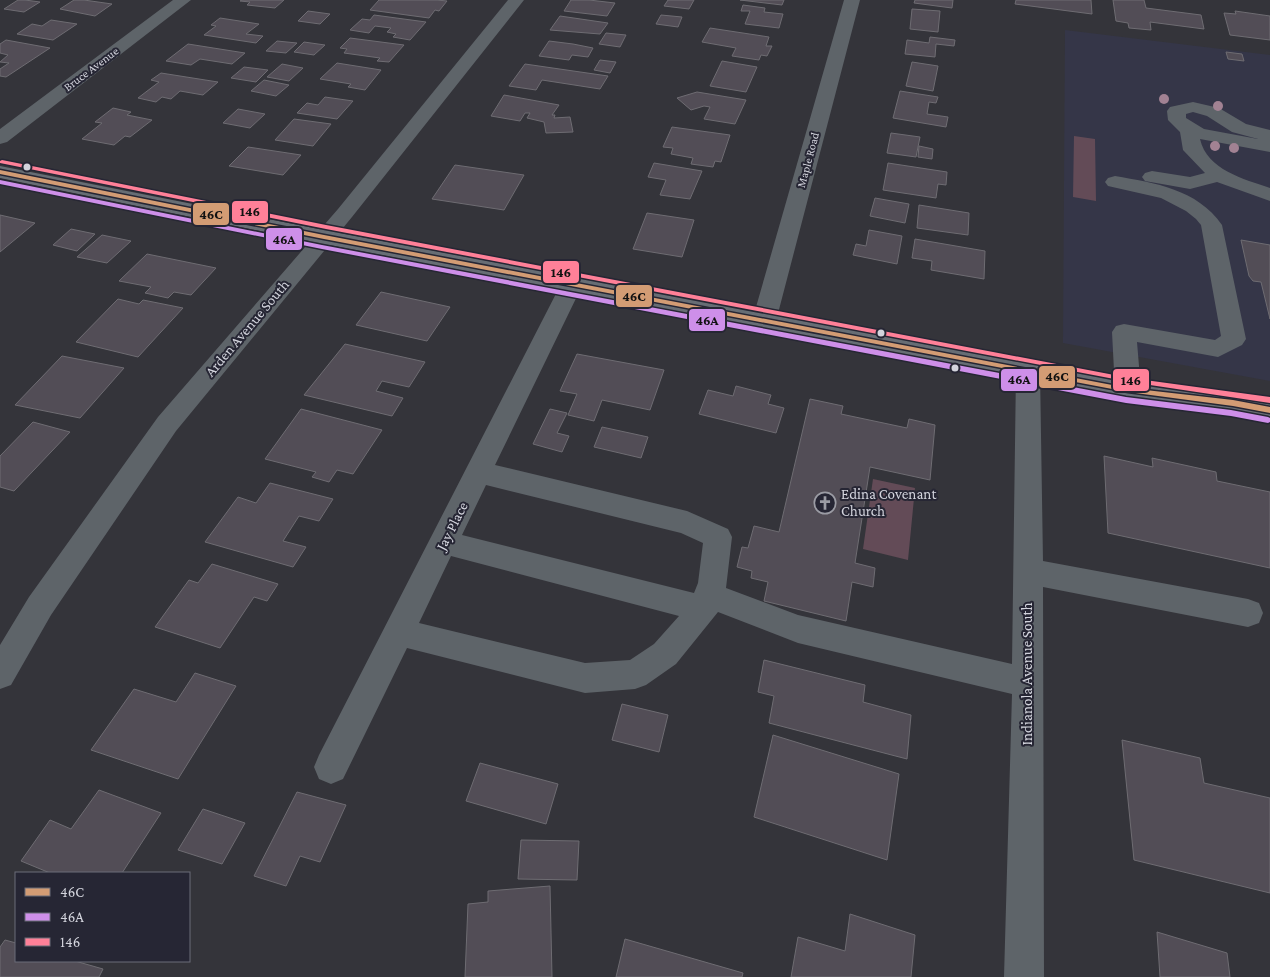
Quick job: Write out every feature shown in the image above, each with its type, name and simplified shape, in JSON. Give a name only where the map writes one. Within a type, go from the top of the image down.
[{"type":"main road","points":[[0,172],[324,237],[1128,390],[1233,403],[1270,410]]},
{"type":"street","name":"Bruce Avenue","points":[[0,138],[183,0]]},
{"type":"street","name":"Arden Avenue South","points":[[0,674],[40,606],[167,424],[324,237],[516,0]]},
{"type":"street","name":"Maple Road","points":[[764,321],[852,0]]},
{"type":"street","points":[[1270,136],[1239,128],[1213,112],[1193,107],[1176,111],[1174,116],[1176,123],[1189,131],[1270,146]]},
{"type":"street","points":[[1189,131],[1193,150],[1218,176],[1270,195]]},
{"type":"street","points":[[1128,390],[1124,332],[1218,349],[1234,339],[1211,225],[1206,217],[1181,200],[1114,176],[1190,182],[1218,176]]},
{"type":"street","name":"Jay Place","points":[[331,767],[572,284]]},
{"type":"street","name":"Indianola Avenue South","points":[[1024,977],[1028,683],[1028,371]]},
{"type":"street","points":[[398,632],[585,678],[635,674],[665,654],[706,602],[713,583],[718,537],[687,523],[478,472]]},
{"type":"street","points":[[443,542],[706,602],[798,629],[1028,683]]},
{"type":"street","points":[[1028,570],[1248,613]]},
{"type":"shaded area","points":[[1065,30],[1270,55],[1270,381],[1063,343]]},
{"type":"shaded area","points":[[1074,136],[1095,139],[1096,201],[1073,197]]},
{"type":"shaded area","points":[[873,479],[915,488],[908,560],[863,549]]},
{"type":"building","points":[[18,0],[40,2],[24,12],[4,9]]},
{"type":"building","points":[[74,0],[112,4],[95,16],[60,9]]},
{"type":"building","points":[[284,0],[275,8],[247,5],[250,2],[240,1]]},
{"type":"building","points":[[379,0],[447,1],[439,11],[435,10],[429,18],[370,10]]},
{"type":"building","points":[[571,0],[615,3],[607,16],[564,11]]},
{"type":"building","points":[[668,0],[694,0],[689,9],[664,6]]},
{"type":"building","points":[[740,0],[784,0],[782,5]]},
{"type":"building","points":[[915,0],[953,0],[952,8],[914,3]]},
{"type":"building","points":[[1016,0],[1091,0],[1092,14],[1015,4]]},
{"type":"building","points":[[1113,0],[1144,0],[1146,8],[1201,15],[1204,29],[1150,22],[1151,30],[1129,28],[1128,23],[1116,21]]},
{"type":"building","points":[[743,5],[765,8],[764,12],[783,14],[779,28],[745,24],[750,11],[741,11]]},
{"type":"building","points":[[912,9],[940,11],[938,32],[910,29]]},
{"type":"building","points":[[308,11],[330,14],[320,24],[298,21]]},
{"type":"building","points":[[1235,11],[1270,16],[1270,40],[1230,35],[1224,13],[1236,14]]},
{"type":"building","points":[[374,15],[426,22],[410,40],[393,37],[396,34],[387,32],[391,28],[375,26],[369,33],[350,30],[362,19],[370,20]]},
{"type":"building","points":[[661,15],[682,17],[678,27],[656,24]]},
{"type":"building","points":[[560,16],[608,23],[600,34],[550,30]]},
{"type":"building","points":[[220,18],[259,24],[246,34],[263,36],[256,43],[204,35],[216,26],[211,25]]},
{"type":"building","points":[[51,20],[77,24],[53,40],[17,34],[32,24],[42,26]]},
{"type":"building","points":[[710,28],[769,37],[766,46],[772,46],[767,56],[761,55],[759,60],[732,56],[736,48],[702,42]]},
{"type":"building","points":[[606,33],[626,35],[620,47],[599,44]]},
{"type":"building","points":[[930,37],[955,40],[954,46],[936,44],[935,57],[905,54],[907,40],[929,43]]},
{"type":"building","points":[[350,38],[404,45],[389,62],[377,61],[380,58],[344,53],[347,49],[340,48]]},
{"type":"building","points":[[6,40],[50,48],[6,77],[0,76],[0,69],[9,63],[0,62],[8,55],[0,53],[0,44]]},
{"type":"building","points":[[277,41],[297,43],[286,53],[266,51]]},
{"type":"building","points":[[549,41],[593,48],[588,57],[572,55],[569,60],[539,56]]},
{"type":"building","points":[[304,42],[325,45],[314,55],[294,52]]},
{"type":"building","points":[[188,44],[245,53],[232,64],[200,59],[191,65],[166,61]]},
{"type":"building","points":[[1226,52],[1242,54],[1244,61],[1228,59]]},
{"type":"building","points":[[600,60],[616,62],[610,73],[594,70]]},
{"type":"building","points":[[722,61],[757,67],[746,92],[710,86]]},
{"type":"building","points":[[912,62],[938,66],[933,91],[906,86]]},
{"type":"building","points":[[337,63],[381,70],[365,90],[348,87],[351,84],[320,79]]},
{"type":"building","points":[[282,64],[303,68],[289,81],[267,77]]},
{"type":"building","points":[[525,64],[608,76],[600,89],[542,80],[536,90],[509,86]]},
{"type":"building","points":[[244,67],[268,70],[256,82],[231,78]]},
{"type":"building","points":[[161,73],[218,82],[203,95],[180,91],[171,99],[162,97],[156,102],[138,98],[159,82],[151,80]]},
{"type":"building","points":[[264,80],[289,85],[276,96],[251,91]]},
{"type":"building","points":[[900,91],[938,97],[936,103],[929,102],[927,114],[948,117],[946,127],[893,118]]},
{"type":"building","points":[[697,92],[746,100],[735,124],[704,119],[710,107],[704,106],[691,110],[677,98]]},
{"type":"building","points":[[504,95],[559,105],[552,115],[555,115],[554,118],[570,117],[573,132],[546,133],[544,122],[527,118],[530,113],[525,113],[520,121],[491,116]]},
{"type":"building","points":[[325,97],[353,101],[337,119],[297,113],[307,103],[318,105]]},
{"type":"building","points":[[113,108],[131,112],[127,115],[152,120],[130,137],[125,136],[114,145],[82,139],[102,123],[95,122]]},
{"type":"building","points":[[238,109],[265,114],[250,128],[223,123]]},
{"type":"building","points":[[294,119],[331,124],[313,146],[275,140]]},
{"type":"building","points":[[672,127],[730,135],[721,162],[715,161],[713,167],[691,164],[693,158],[671,154],[673,148],[663,147]]},
{"type":"building","points":[[891,133],[920,137],[916,157],[887,153]]},
{"type":"building","points":[[919,146],[933,149],[932,159],[918,157]]},
{"type":"building","points":[[248,147],[301,155],[283,175],[229,166]]},
{"type":"building","points":[[654,163],[702,171],[690,199],[660,195],[666,180],[648,177]]},
{"type":"building","points":[[888,163],[947,172],[946,185],[938,184],[936,198],[883,190]]},
{"type":"building","points":[[455,165],[524,175],[504,210],[432,199]]},
{"type":"building","points":[[875,198],[909,204],[905,223],[870,216]]},
{"type":"building","points":[[919,205],[969,213],[968,235],[917,228]]},
{"type":"building","points":[[647,213],[694,220],[682,257],[633,249]]},
{"type":"building","points":[[0,215],[35,223],[0,252]]},
{"type":"building","points":[[71,229],[95,234],[77,251],[53,245]]},
{"type":"building","points":[[869,230],[902,236],[897,264],[853,255],[856,244],[866,246]]},
{"type":"building","points":[[102,235],[131,241],[107,263],[77,257]]},
{"type":"building","points":[[915,239],[985,251],[984,279],[931,270],[932,261],[912,258]]},
{"type":"building","points":[[1241,240],[1270,245],[1270,319],[1261,282],[1253,281],[1249,276]]},
{"type":"building","points":[[147,254],[216,268],[191,295],[174,292],[168,298],[145,293],[151,287],[119,281]]},
{"type":"building","points":[[381,292],[450,307],[427,341],[356,325]]},
{"type":"building","points":[[118,299],[139,304],[143,300],[183,308],[138,357],[76,342]]},
{"type":"building","points":[[345,344],[425,362],[409,387],[382,381],[376,391],[403,398],[392,416],[304,395]]},
{"type":"building","points":[[577,354],[664,370],[650,410],[602,400],[594,421],[568,415],[577,394],[560,391]]},
{"type":"building","points":[[62,356],[124,368],[80,418],[15,405]]},
{"type":"building","points":[[736,386],[771,395],[768,404],[784,408],[776,433],[699,414],[708,390],[733,396]]},
{"type":"building","name":"Edina Covenant Church","points":[[810,399],[843,406],[841,414],[907,428],[909,419],[935,425],[930,480],[870,467],[855,563],[875,568],[873,587],[852,582],[846,621],[764,601],[768,582],[751,578],[752,571],[737,567],[742,547],[748,548],[754,526],[779,532]]},
{"type":"building","points":[[301,409],[382,430],[353,474],[337,470],[329,482],[312,477],[316,472],[265,459]]},
{"type":"building","points":[[550,409],[567,413],[557,433],[569,436],[562,452],[533,444]]},
{"type":"building","points":[[33,422],[70,432],[14,491],[0,487],[0,456]]},
{"type":"building","points":[[602,427],[648,437],[641,458],[594,447]]},
{"type":"building","points":[[1104,456],[1153,467],[1152,458],[1216,472],[1217,481],[1270,492],[1270,568],[1108,533]]},
{"type":"building","points":[[270,483],[333,499],[319,521],[299,516],[283,541],[306,547],[293,567],[205,542],[238,497],[256,503]]},
{"type":"building","points":[[212,564],[278,584],[267,601],[254,597],[220,648],[155,627],[189,580],[198,583]]},
{"type":"building","points":[[764,660],[865,685],[863,702],[911,715],[907,759],[769,723],[774,696],[758,692]]},
{"type":"building","points":[[195,673],[236,686],[178,779],[91,750],[134,689],[176,702]]},
{"type":"building","points":[[622,704],[668,715],[659,752],[612,740]]},
{"type":"building","points":[[773,735],[899,774],[887,860],[754,817]]},
{"type":"building","points":[[1122,740],[1200,758],[1204,783],[1270,798],[1270,893],[1134,860]]},
{"type":"building","points":[[480,763],[558,784],[546,824],[466,801]]},
{"type":"building","points":[[99,790],[161,813],[123,872],[48,872],[21,861],[50,820],[71,829]]},
{"type":"building","points":[[297,792],[346,805],[320,862],[300,856],[286,886],[254,876]]},
{"type":"building","points":[[203,809],[245,823],[222,864],[178,850]]},
{"type":"building","points":[[521,840],[579,841],[577,880],[518,879]]},
{"type":"building","points":[[550,886],[552,977],[465,977],[468,904],[488,902],[488,891]]},
{"type":"building","points":[[850,914],[915,935],[911,977],[791,977],[798,937],[845,951]]},
{"type":"building","points":[[1157,932],[1227,953],[1230,977],[1160,977]]},
{"type":"building","points":[[625,939],[743,973],[742,977],[616,977]]},
{"type":"building","points":[[5,940],[15,943],[15,962],[78,962],[103,969],[99,977],[0,977],[0,947]]},
{"type":"transit line","name":"146","points":[[2,162],[326,227],[1130,380],[1270,400]]},
{"type":"transit line","name":"46C","points":[[0,172],[324,237],[1128,390],[1233,403],[1270,410]]},
{"type":"transit line","name":"46A","points":[[0,182],[322,247],[1126,400],[1231,413],[1268,420]]},
{"type":"place","name":"Edina Covenant Church","points":[[825,503]]}]
